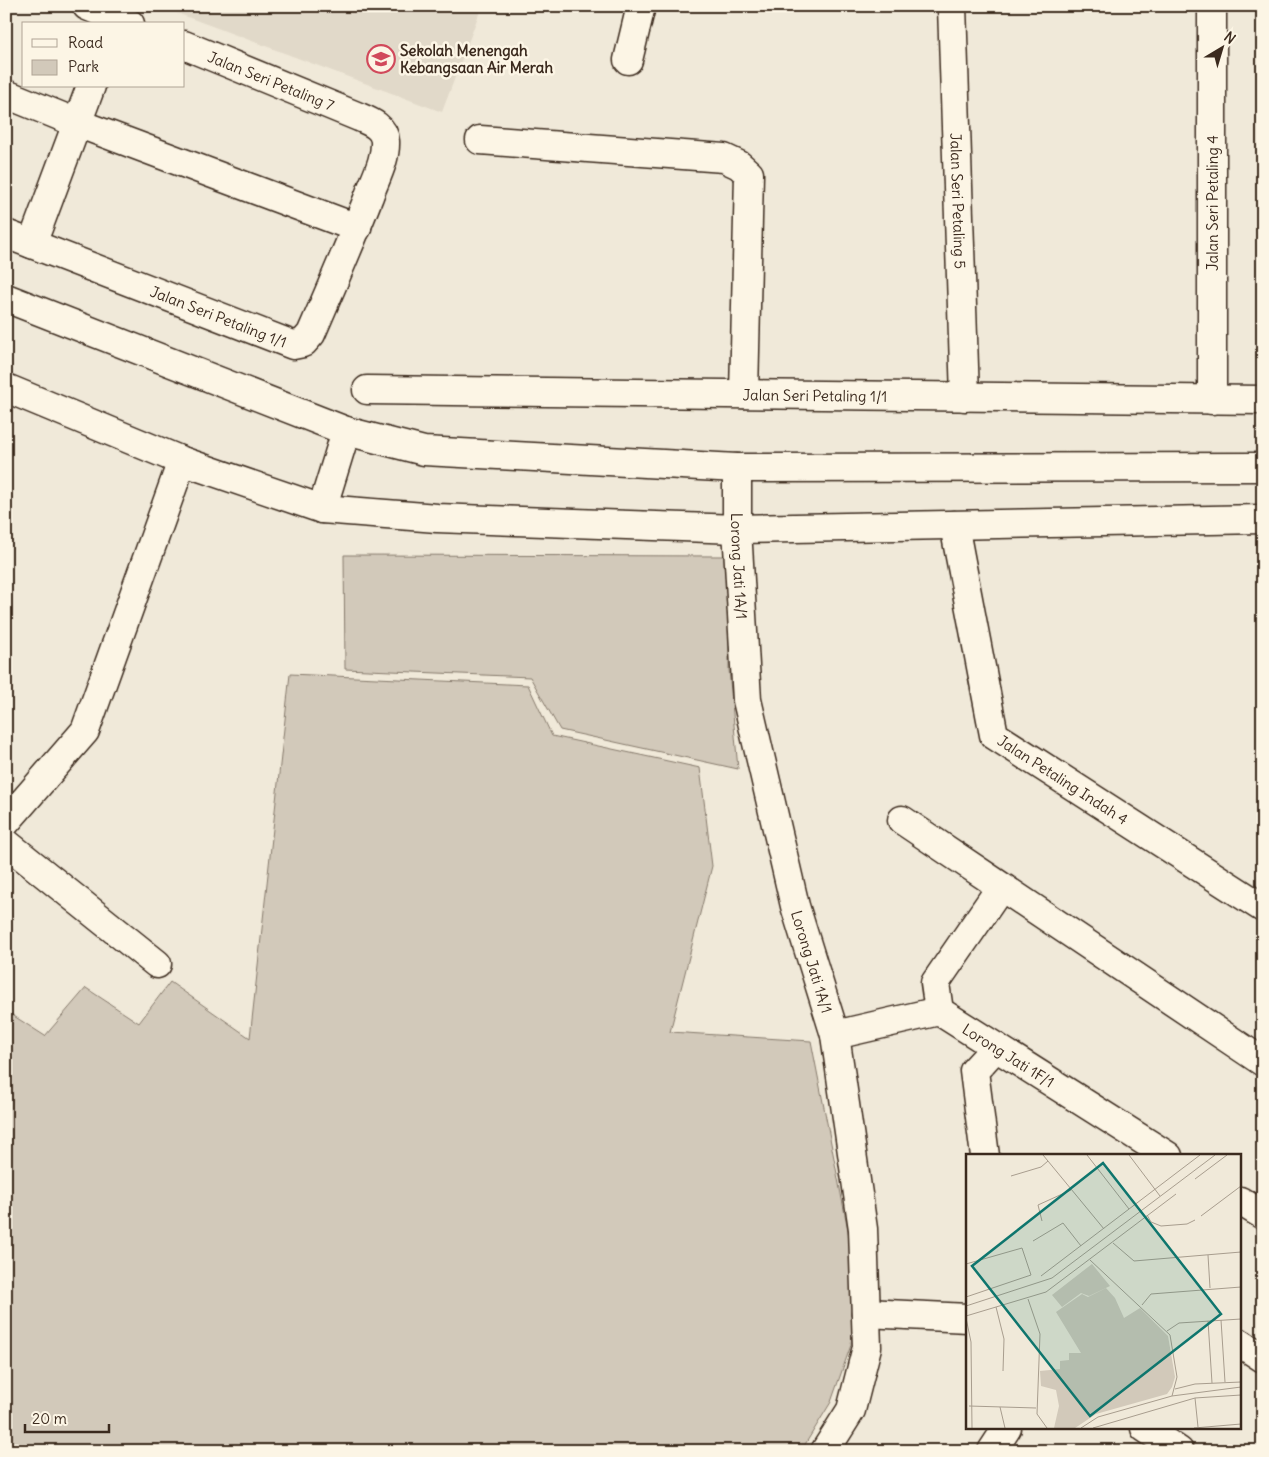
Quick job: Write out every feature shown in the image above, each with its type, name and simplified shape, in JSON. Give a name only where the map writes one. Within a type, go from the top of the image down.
[{"type":"street","points":[[87,6],[121,22]]},
{"type":"street","points":[[628,60],[641,6]]},
{"type":"street","name":"Jalan Seri Petaling 4","points":[[1212,6],[1212,400]]},
{"type":"street","name":"Jalan Seri Petaling 5","points":[[948,7],[964,396]]},
{"type":"street","name":"Jalan Seri Petaling 7","points":[[185,46],[359,116]]},
{"type":"street","points":[[32,244],[90,88]]},
{"type":"street","points":[[6,94],[77,123],[357,228]]},
{"type":"street","name":"Jalan Seri Petaling 1/1","points":[[6,234],[293,345],[303,343],[311,334],[357,228],[383,158],[385,141],[382,132],[374,123],[359,116]]},
{"type":"street","points":[[480,140],[724,158],[739,164],[749,174],[744,394]]},
{"type":"street","points":[[6,298],[346,430],[424,451],[737,468],[1263,468]]},
{"type":"street","points":[[6,388],[182,461],[322,510],[437,518],[737,529],[1263,519]]},
{"type":"street","name":"Jalan Seri Petaling 1/1","points":[[367,390],[1263,400]]},
{"type":"street","points":[[322,510],[346,430]]},
{"type":"street","points":[[6,822],[85,731],[182,461]]},
{"type":"street","name":"Lorong Jati 1A/1","points":[[737,468],[737,529],[747,700],[795,906],[835,1035],[863,1229],[867,1347],[851,1410],[825,1451]]},
{"type":"street","name":"Jalan Petaling Indah 4","points":[[954,525],[994,735],[1263,908]]},
{"type":"street","points":[[902,820],[1263,1062]]},
{"type":"street","points":[[6,843],[156,964]]},
{"type":"street","points":[[835,1035],[939,1011],[935,983],[1001,887]]},
{"type":"street","name":"Lorong Jati 1F/1","points":[[939,1011],[1165,1154]]},
{"type":"street","points":[[985,1154],[974,1071],[996,1046]]},
{"type":"street","points":[[1242,1202],[1263,1215]]},
{"type":"street","points":[[866,1314],[966,1318]]},
{"type":"street","points":[[992,1451],[1006,1430]]},
{"type":"shaded area","name":"Sekolah Menengah Kebangsaan Air Merah","points":[[158,6],[482,6],[442,112]]},
{"type":"green space","points":[[344,555],[729,556],[729,670],[738,769],[560,730],[530,677],[345,669]]},
{"type":"green space","points":[[290,674],[528,685],[552,736],[700,768],[712,866],[670,1032],[811,1041],[857,1285],[851,1345],[831,1402],[801,1451],[6,1451],[6,1011],[45,1036],[86,988],[139,1023],[170,982],[250,1038]]},
{"type":"place","name":"Sekolah Menengah Kebangsaan Air Merah","points":[[381,59]]}]
